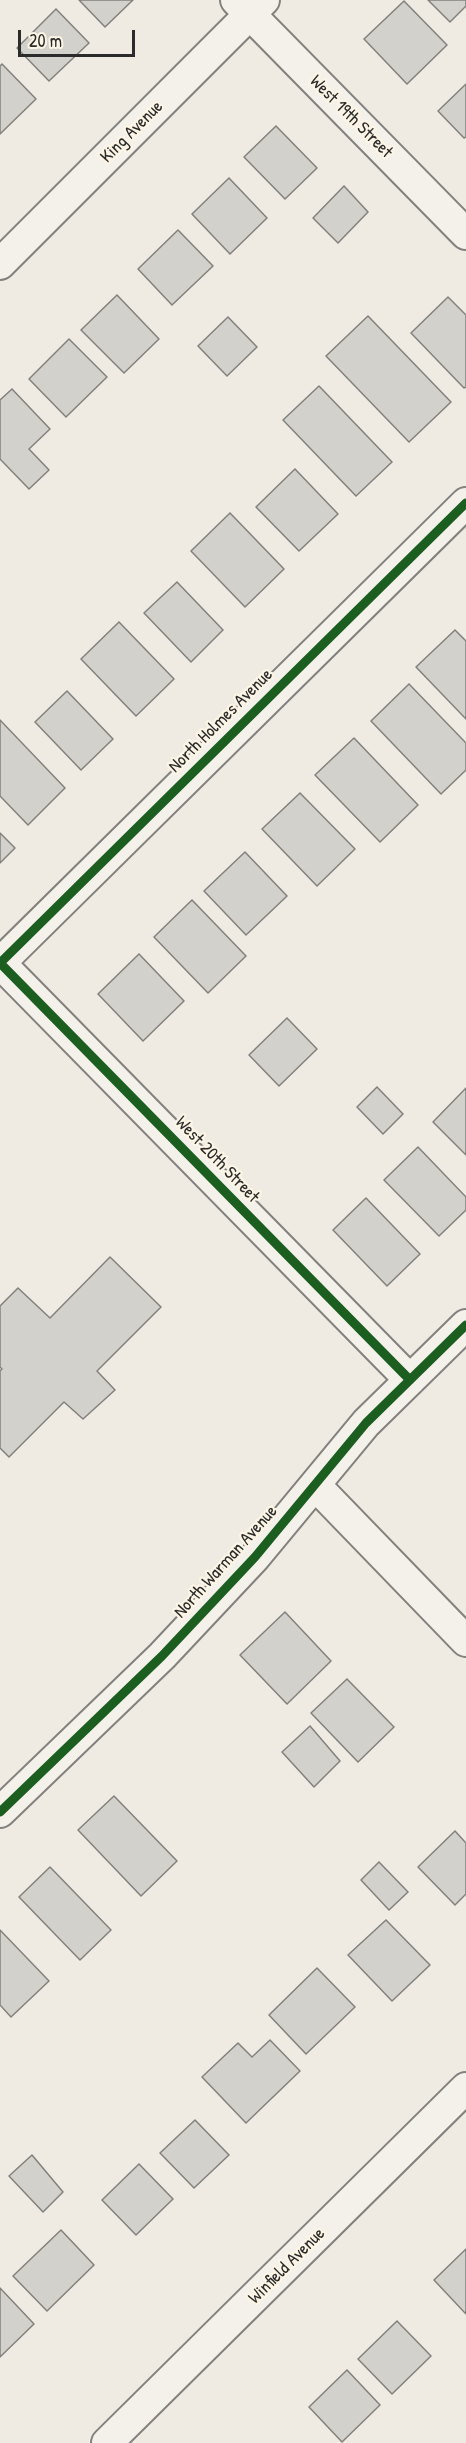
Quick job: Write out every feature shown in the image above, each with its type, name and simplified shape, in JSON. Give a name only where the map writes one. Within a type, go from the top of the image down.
[{"type":"street","name":"West 19th Street","points":[[250,5],[466,234]]},
{"type":"street","name":"King Avenue","points":[[0,264],[250,5]]},
{"type":"street","name":"North Holmes Avenue","points":[[0,963],[466,503]]},
{"type":"street","name":"West 20th Street","points":[[0,963],[410,1380]]},
{"type":"street","name":"North Warman Avenue","points":[[0,1812],[162,1656],[255,1557],[366,1423],[466,1325]]},
{"type":"street","points":[[315,1486],[466,1641]]},
{"type":"street","name":"Winfield Avenue","points":[[107,2443],[466,2088]]},
{"type":"building","points":[[79,0],[133,0],[105,27]]},
{"type":"building","points":[[428,0],[466,0],[466,6],[450,22]]},
{"type":"building","points":[[404,1],[447,45],[407,84],[364,39]]},
{"type":"building","points":[[56,9],[89,43],[49,81],[17,48]]},
{"type":"building","points":[[2,64],[36,99],[0,134],[0,66]]},
{"type":"building","points":[[466,84],[466,137],[464,138],[438,111]]},
{"type":"building","points":[[276,126],[317,168],[285,199],[244,157]]},
{"type":"building","points":[[229,178],[267,218],[230,254],[192,214]]},
{"type":"building","points":[[344,186],[368,212],[338,243],[313,218]]},
{"type":"building","points":[[178,230],[213,266],[172,305],[138,269]]},
{"type":"building","points":[[117,295],[159,339],[124,373],[81,330]]},
{"type":"building","points":[[448,297],[466,315],[466,387],[464,388],[411,333]]},
{"type":"building","points":[[368,316],[451,402],[409,442],[326,356]]},
{"type":"building","points":[[228,317],[257,347],[227,376],[198,346]]},
{"type":"building","points":[[69,339],[107,377],[66,417],[29,379]]},
{"type":"building","points":[[319,386],[392,462],[356,496],[283,420]]},
{"type":"building","points":[[12,389],[50,429],[29,449],[49,470],[29,489],[0,459],[0,400]]},
{"type":"building","points":[[295,469],[338,514],[299,551],[256,507]]},
{"type":"building","points":[[230,513],[284,569],[245,607],[191,551]]},
{"type":"building","points":[[177,582],[223,630],[191,662],[144,613]]},
{"type":"building","points":[[119,622],[174,679],[136,716],[81,659]]},
{"type":"building","points":[[455,630],[466,641],[466,719],[416,667]]},
{"type":"building","points":[[409,684],[466,743],[466,770],[441,794],[371,721]]},
{"type":"building","points":[[67,691],[113,739],[81,770],[35,722]]},
{"type":"building","points":[[0,720],[65,788],[28,825],[0,796]]},
{"type":"building","points":[[354,738],[418,805],[380,842],[315,775]]},
{"type":"building","points":[[300,793],[355,849],[317,886],[262,829]]},
{"type":"building","points":[[0,833],[15,848],[0,863]]},
{"type":"building","points":[[245,852],[287,896],[246,935],[204,891]]},
{"type":"building","points":[[192,900],[246,956],[208,993],[154,937]]},
{"type":"building","points":[[139,954],[184,1001],[143,1041],[98,994]]},
{"type":"building","points":[[287,1018],[317,1049],[279,1086],[249,1055]]},
{"type":"building","points":[[377,1087],[403,1114],[383,1134],[357,1107]]},
{"type":"building","points":[[466,1088],[466,1155],[433,1122]]},
{"type":"building","points":[[418,1147],[466,1197],[466,1210],[439,1236],[384,1180]]},
{"type":"building","points":[[366,1198],[420,1254],[387,1286],[333,1230]]},
{"type":"building","points":[[110,1257],[161,1307],[97,1371],[115,1390],[83,1419],[64,1402],[9,1457],[0,1448],[0,1371],[2,1369],[0,1367],[0,1306],[18,1288],[50,1318]]},
{"type":"building","points":[[285,1612],[331,1661],[287,1704],[240,1655]]},
{"type":"building","points":[[347,1679],[394,1727],[358,1762],[311,1713]]},
{"type":"building","points":[[310,1726],[340,1761],[314,1787],[282,1752]]},
{"type":"building","points":[[114,1796],[177,1861],[141,1896],[78,1830]]},
{"type":"building","points":[[455,1831],[466,1843],[466,1894],[455,1905],[418,1867]]},
{"type":"building","points":[[379,1862],[408,1892],[389,1910],[361,1880]]},
{"type":"building","points":[[50,1867],[111,1930],[80,1960],[19,1897]]},
{"type":"building","points":[[386,1920],[430,1965],[392,2001],[348,1955]]},
{"type":"building","points":[[0,1930],[49,1981],[11,2017],[0,2005]]},
{"type":"building","points":[[317,1968],[355,2007],[306,2054],[269,2015]]},
{"type":"building","points":[[270,2040],[300,2071],[246,2123],[202,2077],[238,2043],[252,2057]]},
{"type":"building","points":[[195,2120],[229,2155],[194,2188],[160,2153]]},
{"type":"building","points":[[32,2155],[63,2192],[43,2212],[9,2176]]},
{"type":"building","points":[[139,2164],[173,2199],[136,2235],[102,2200]]},
{"type":"building","points":[[61,2230],[94,2265],[47,2311],[13,2276]]},
{"type":"building","points":[[466,2249],[466,2314],[434,2280]]},
{"type":"building","points":[[0,2288],[34,2324],[0,2357]]},
{"type":"building","points":[[397,2321],[431,2356],[392,2394],[358,2359]]},
{"type":"building","points":[[347,2370],[380,2405],[342,2442],[309,2407]]},
{"type":"cycle path","points":[[0,963],[466,503]]},
{"type":"cycle path","points":[[0,963],[410,1380]]},
{"type":"cycle path","points":[[0,1812],[162,1656],[255,1557],[366,1423],[466,1325]]}]
